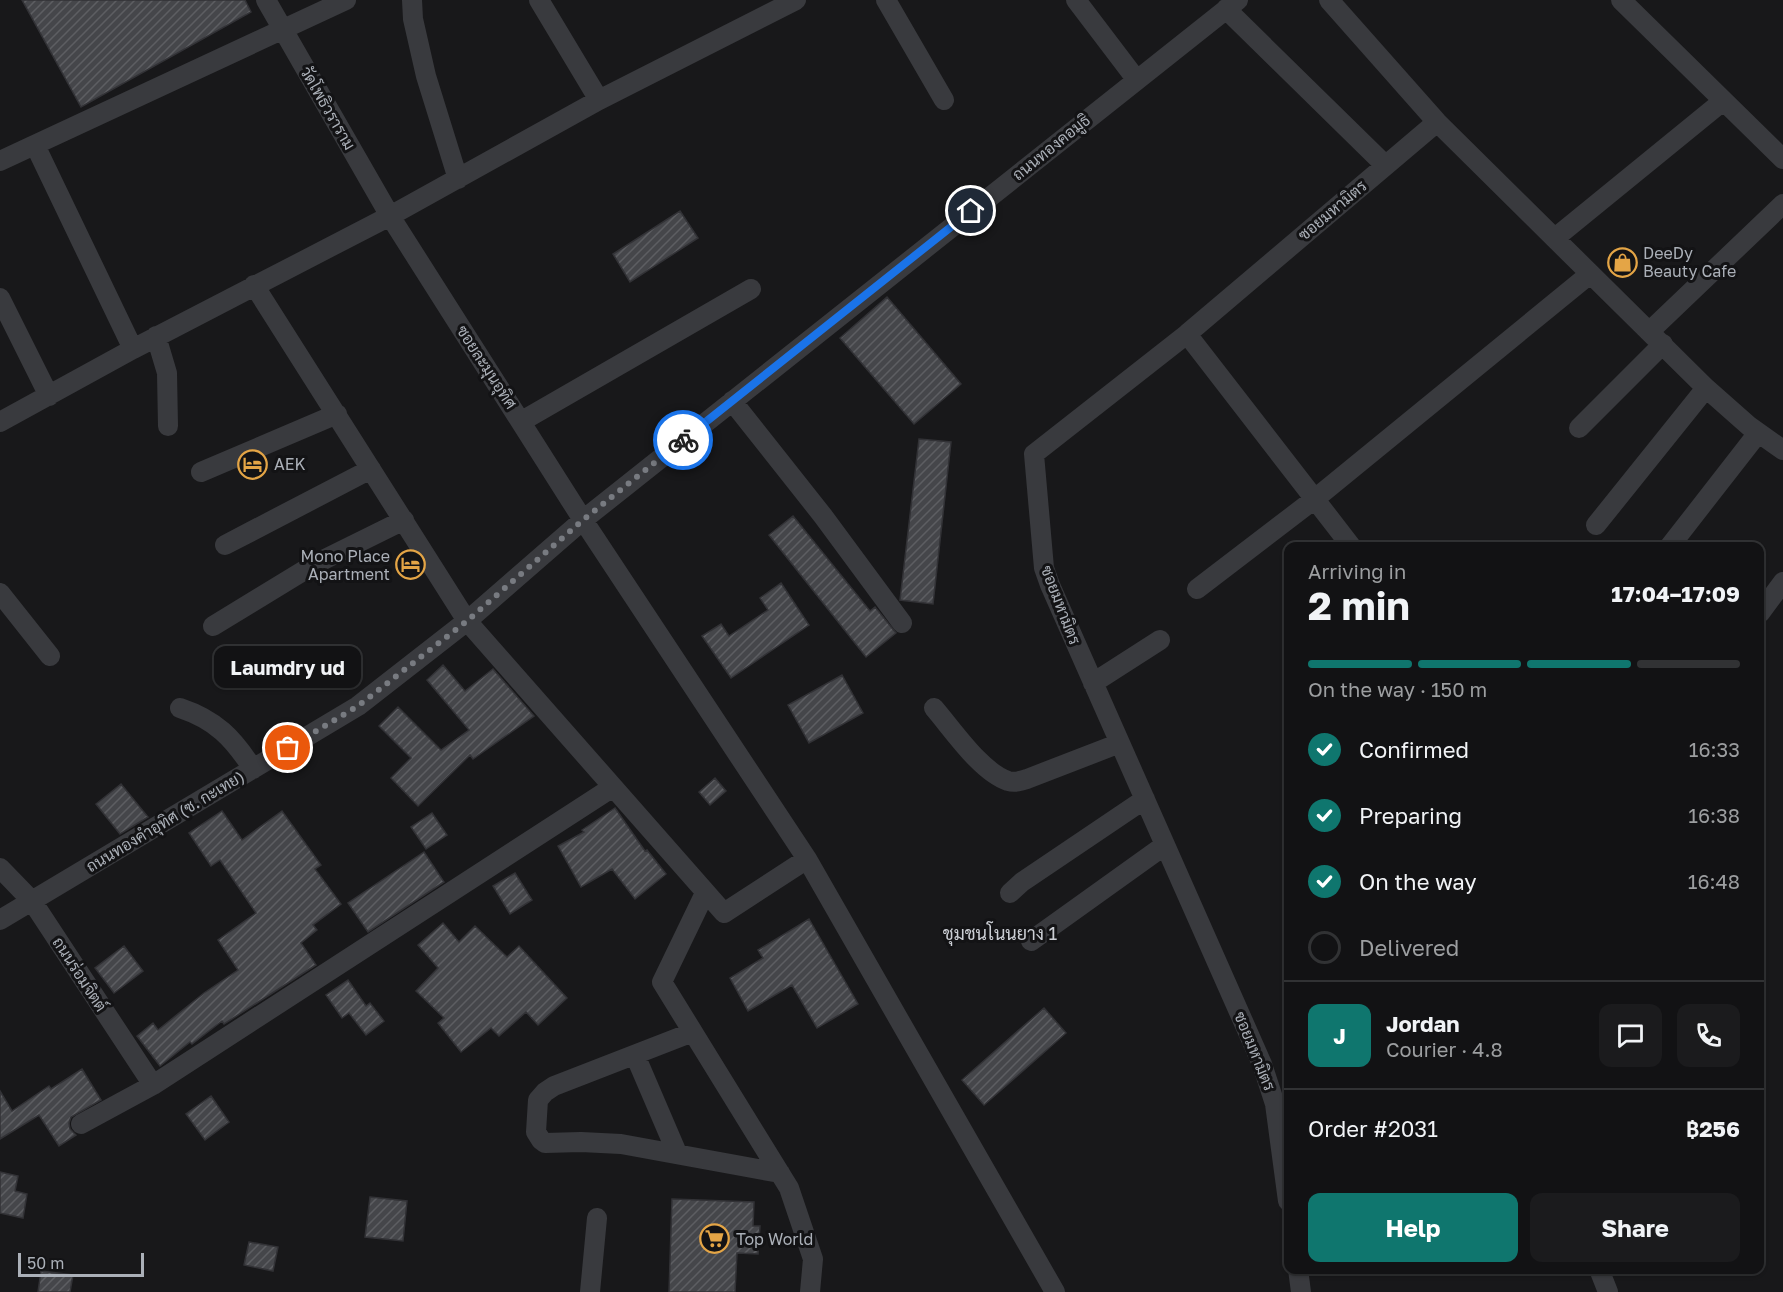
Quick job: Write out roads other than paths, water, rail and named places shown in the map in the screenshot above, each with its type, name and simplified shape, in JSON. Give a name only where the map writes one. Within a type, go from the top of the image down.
[{"type":"street","name":"วัดโพธิวราราม","points":[[266,0],[390,216]]},
{"type":"street","points":[[0,162],[346,0]]},
{"type":"street","points":[[412,0],[413,19],[426,76],[458,178]]},
{"type":"street","points":[[539,0],[599,100]]},
{"type":"street","points":[[0,422],[156,336],[390,216],[599,100],[796,0]]},
{"type":"street","points":[[886,0],[944,100]]},
{"type":"street","points":[[1076,0],[1136,79]]},
{"type":"street","points":[[1329,0],[1437,122],[1590,274],[1706,388],[1758,433],[1783,450]]},
{"type":"street","points":[[1626,2],[1783,159]]},
{"type":"street","points":[[1232,4],[1385,165]]},
{"type":"street","name":"ถนนทองคอมูธิ","points":[[583,520],[1232,4]]},
{"type":"street","points":[[1555,238],[1724,101]]},
{"type":"street","name":"ซอยมหามิตร","points":[[1284,1171],[1275,1104],[1263,1064],[1044,568],[1034,454],[1187,334],[1437,122]]},
{"type":"street","points":[[35,145],[133,349]]},
{"type":"street","points":[[1579,428],[1656,337],[1783,204]]},
{"type":"street","name":"ซอยละมุนอุทิศ","points":[[390,216],[583,520],[807,858],[1055,1292]]},
{"type":"street","points":[[1197,589],[1316,498],[1590,274]]},
{"type":"street","points":[[254,285],[467,621],[724,913],[807,858]]},
{"type":"street","points":[[522,421],[751,289]]},
{"type":"street","points":[[0,298],[49,396]]},
{"type":"street","points":[[1187,334],[1349,542]]},
{"type":"street","points":[[156,336],[167,373],[168,426]]},
{"type":"street","points":[[1596,525],[1706,388]]},
{"type":"street","points":[[732,401],[902,623]]},
{"type":"street","points":[[201,472],[336,414]]},
{"type":"street","points":[[1673,542],[1758,433]]},
{"type":"street","points":[[225,544],[371,470]]},
{"type":"street","points":[[213,626],[314,565],[404,520]]},
{"type":"street","name":"ถนนทองคำอุทิศ (ซ. กะเทย)","points":[[0,920],[358,706],[467,621],[583,520]]},
{"type":"street","points":[[1764,608],[1783,582]]},
{"type":"street","points":[[0,593],[50,656]]},
{"type":"street","points":[[1093,683],[1160,640]]},
{"type":"street","points":[[180,708],[197,713],[219,726],[242,751],[253,769]]},
{"type":"street","points":[[934,708],[982,763],[995,774],[1016,782],[1120,743]]},
{"type":"street","points":[[81,1125],[153,1085],[613,787]]},
{"type":"street","points":[[1010,893],[1022,882],[1145,799]]},
{"type":"street","points":[[1031,941],[1165,845]]},
{"type":"street","name":"ถนนร่อมจิตต์","points":[[0,867],[32,901],[153,1085]]},
{"type":"street","points":[[705,893],[662,982],[789,1188],[813,1260],[810,1292]]},
{"type":"street","points":[[693,1032],[554,1086],[538,1100],[536,1132],[545,1143],[621,1144],[780,1173]]},
{"type":"street","points":[[635,1055],[676,1153]]},
{"type":"street","points":[[590,1292],[597,1218]]},
{"type":"street","points":[[1299,1274],[1301,1292]]},
{"type":"street","points":[[1601,1274],[1608,1292]]},
{"type":"place","name":"DeeDy Beauty Cafe","points":[[1622,262]]},
{"type":"place","name":"AEK","points":[[253,464]]},
{"type":"place","name":"Mono Place Apartment","points":[[411,565]]},
{"type":"place","name":"Laumdry ud","points":[[288,748]]},
{"type":"place","name":"Top World","points":[[715,1239]]},
{"type":"district","name":"ชุมชนโนนยาง 1","points":[[1000,933]]}]
